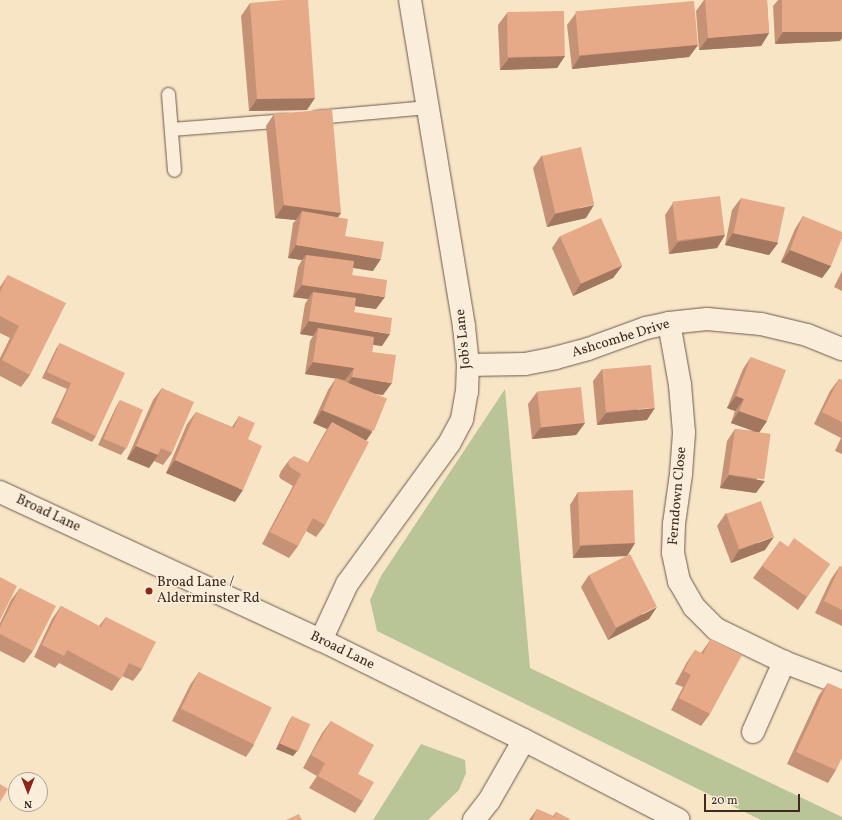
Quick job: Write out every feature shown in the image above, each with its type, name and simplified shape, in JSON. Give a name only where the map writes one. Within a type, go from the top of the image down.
[{"type":"street","name":"Job's Lane","points":[[321,640],[347,584],[450,442],[462,419],[467,392],[468,365],[464,326],[410,0]]},
{"type":"street","name":"Ashcombe Drive","points":[[468,365],[525,364],[556,358],[588,349],[646,328],[669,323],[707,319],[761,324],[807,335],[842,349]]},
{"type":"street","name":"Ferndown Close","points":[[669,323],[680,385],[684,433],[681,474],[673,539],[673,553],[679,581],[694,607],[716,629],[784,662],[842,684]]},
{"type":"street","name":"Broad Lane","points":[[0,492],[321,640],[524,740],[679,820]]},
{"type":"street","points":[[753,732],[784,662]]},
{"type":"street","points":[[474,820],[489,801],[524,740]]},
{"type":"lane","points":[[168,94],[174,170]]},
{"type":"lane","points":[[171,129],[428,107]]},
{"type":"green space","points":[[505,389],[530,668],[842,817],[842,820],[761,820],[377,631],[370,600],[381,576]]},
{"type":"green space","points":[[421,744],[465,760],[466,773],[459,790],[428,820],[373,820]]},
{"type":"building","points":[[308,0],[315,98],[257,99],[250,3]]},
{"type":"building","points":[[705,0],[767,0],[769,33],[708,38]]},
{"type":"building","points":[[782,0],[842,0],[842,32],[782,32]]},
{"type":"building","points":[[694,1],[698,45],[579,55],[575,11]]},
{"type":"building","points":[[564,11],[565,56],[508,57],[507,12]]},
{"type":"building","points":[[332,109],[341,213],[284,205],[274,114]]},
{"type":"building","points":[[581,147],[594,204],[555,213],[542,156]]},
{"type":"building","points":[[720,196],[725,235],[677,241],[672,202]]},
{"type":"building","points":[[741,198],[785,207],[778,243],[734,233]]},
{"type":"building","points":[[302,211],[348,219],[345,236],[384,242],[381,259],[296,245]]},
{"type":"building","points":[[803,216],[842,232],[842,238],[831,266],[790,250]]},
{"type":"building","points":[[601,218],[622,266],[581,284],[560,236]]},
{"type":"building","points":[[306,255],[354,261],[352,275],[387,280],[385,297],[302,285]]},
{"type":"building","points":[[8,275],[66,303],[30,375],[2,360],[19,326],[0,316],[0,292]]},
{"type":"building","points":[[313,292],[356,298],[354,312],[392,318],[390,334],[309,321]]},
{"type":"building","points":[[318,328],[374,337],[372,352],[396,355],[392,383],[352,377],[354,368],[313,362]]},
{"type":"building","points":[[60,343],[125,373],[96,436],[56,417],[71,383],[47,372]]},
{"type":"building","points":[[751,357],[786,370],[767,421],[739,411],[744,399],[736,396]]},
{"type":"building","points":[[651,365],[655,408],[606,412],[602,369]]},
{"type":"building","points":[[336,378],[387,399],[374,431],[323,410]]},
{"type":"building","points":[[839,379],[842,380],[842,422],[822,412]]},
{"type":"building","points":[[581,387],[585,423],[541,427],[537,392]]},
{"type":"building","points":[[162,388],[194,402],[172,453],[161,448],[158,455],[136,446]]},
{"type":"building","points":[[120,400],[143,410],[127,448],[104,439]]},
{"type":"building","points":[[196,412],[234,428],[239,416],[255,423],[248,439],[262,446],[243,490],[175,460]]},
{"type":"building","points":[[332,422],[369,442],[325,525],[313,518],[298,546],[270,532],[301,474],[290,467],[288,463],[294,456],[309,463]]},
{"type":"building","points":[[735,429],[771,434],[764,480],[729,475]]},
{"type":"building","points":[[633,490],[635,543],[580,545],[578,492]]},
{"type":"building","points":[[761,501],[774,537],[739,549],[726,514]]},
{"type":"building","points":[[794,538],[830,564],[807,597],[762,566],[780,541],[788,547]]},
{"type":"building","points":[[630,554],[657,607],[616,627],[589,575]]},
{"type":"building","points":[[840,566],[842,567],[842,610],[824,601]]},
{"type":"building","points":[[0,577],[17,586],[0,620]]},
{"type":"building","points":[[20,588],[56,606],[33,651],[0,634],[0,627]]},
{"type":"building","points":[[61,606],[101,627],[106,617],[156,642],[142,669],[129,663],[121,679],[67,650],[64,656],[42,645]]},
{"type":"building","points":[[711,639],[742,655],[710,714],[679,698],[691,675],[684,671],[690,659],[695,650],[703,654]]},
{"type":"building","points":[[199,672],[272,708],[254,744],[181,709]]},
{"type":"building","points":[[828,683],[842,689],[842,758],[836,770],[796,752]]},
{"type":"building","points":[[292,716],[310,724],[298,752],[280,743]]},
{"type":"building","points":[[331,721],[374,745],[358,774],[374,782],[363,801],[318,776],[325,763],[311,755]]},
{"type":"building","points":[[0,784],[8,789],[0,802]]},
{"type":"building","points":[[537,809],[554,817],[556,812],[570,819],[532,820]]},
{"type":"building","points":[[299,814],[302,820],[286,820]]},
{"type":"place","name":"Broad Lane / Alderminster Rd","points":[[149,591]]}]
